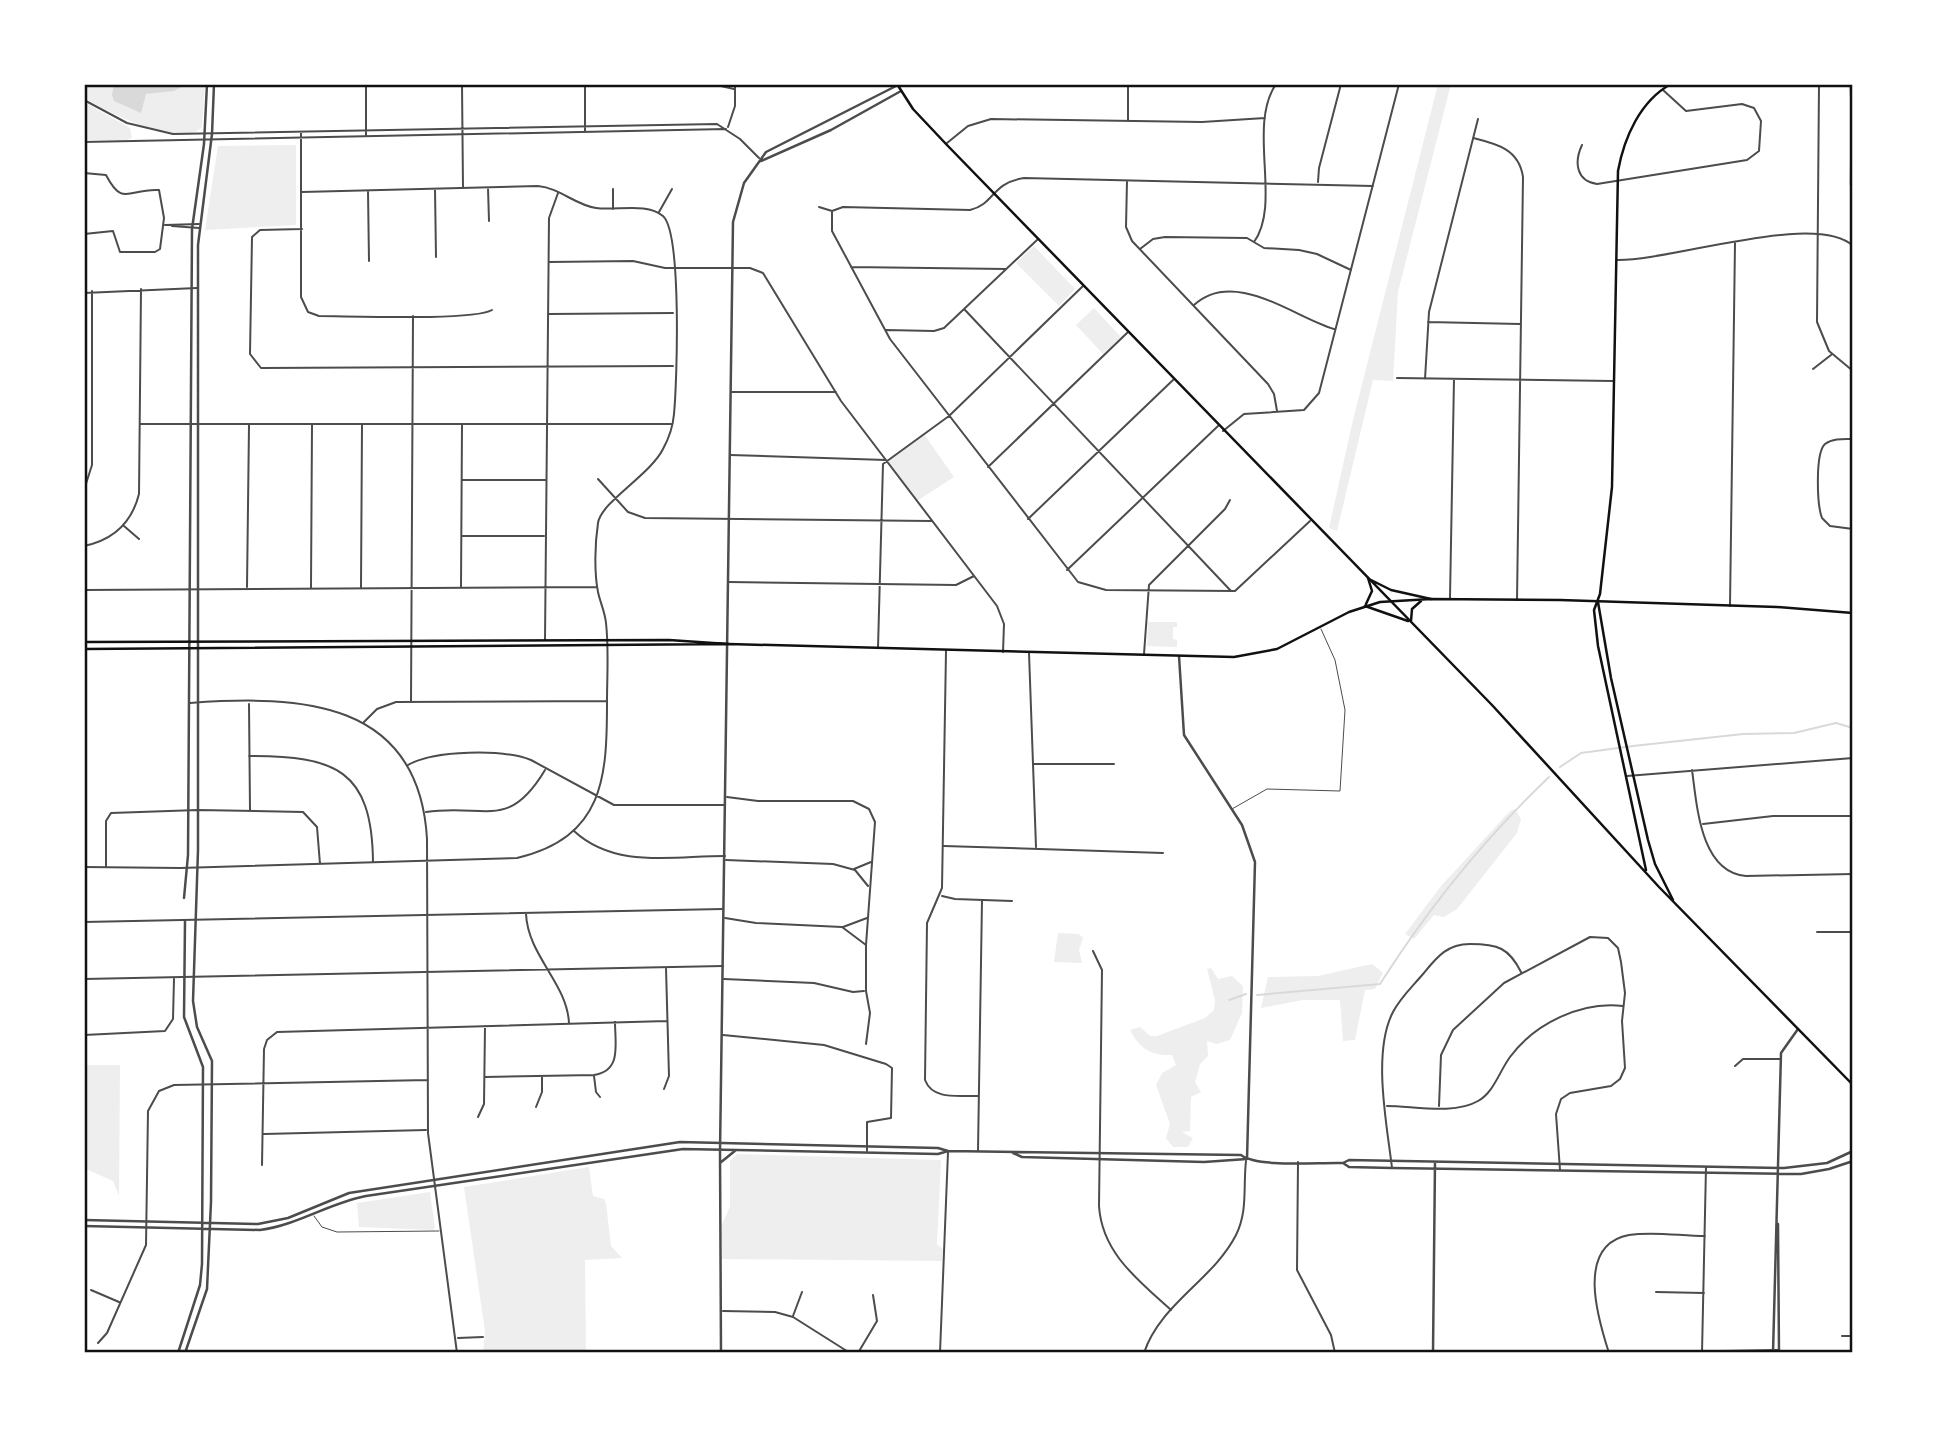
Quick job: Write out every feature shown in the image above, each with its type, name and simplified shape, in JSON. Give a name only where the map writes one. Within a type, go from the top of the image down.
[{"type":"main road","points":[[1646,873],[1597,642],[1594,610],[1598,602],[1610,515],[1617,182],[1627,138],[1645,107],[1664,84]]},
{"type":"main road","points":[[1661,89],[1671,84]]},
{"type":"main road","points":[[897,85],[946,144],[1310,521],[1411,621],[1646,873],[1853,1085]]},
{"type":"main road","points":[[1368,578],[1391,590],[1431,599]]},
{"type":"main road","points":[[1365,606],[1372,591],[1368,578]]},
{"type":"main road","points":[[84,649],[729,644],[1234,657],[1261,653],[1365,606],[1391,601],[1450,598],[1730,606],[1853,613]]},
{"type":"main road","points":[[1411,621],[1412,609],[1423,600]]},
{"type":"main road","points":[[1598,602],[1651,853],[1675,903]]},
{"type":"main road","points":[[1365,606],[1411,621]]},
{"type":"main road","points":[[84,642],[718,640],[729,644]]},
{"type":"main road","points":[[1631,803],[1639,801]]},
{"type":"main road","points":[[1643,855],[1651,853]]},
{"type":"street","points":[[184,898],[188,867],[190,288],[192,223],[205,134],[207,84]]},
{"type":"street","points":[[185,1353],[207,1289],[210,1230],[213,1084],[211,1054],[195,1020],[193,977],[198,867],[197,288],[199,226],[212,134],[214,84]]},
{"type":"street","points":[[366,84],[366,137]]},
{"type":"street","points":[[462,84],[463,188]]},
{"type":"street","points":[[585,84],[585,132]]},
{"type":"street","points":[[712,84],[723,89],[735,89]]},
{"type":"street","points":[[727,129],[735,107],[735,84]]},
{"type":"street","points":[[1128,84],[1128,120]]},
{"type":"street","points":[[1255,242],[1263,217],[1265,118],[1268,98],[1276,84]]},
{"type":"street","points":[[1318,184],[1319,168],[1341,84]]},
{"type":"street","points":[[1223,431],[1244,414],[1304,410],[1317,397],[1399,84]]},
{"type":"street","points":[[1819,84],[1817,322],[1832,355],[1853,371]]},
{"type":"street","points":[[721,1353],[720,1148],[729,644],[731,268],[737,200],[749,174],[777,144],[836,119],[897,85]]},
{"type":"street","points":[[1583,145],[1577,161],[1583,178],[1593,184],[1747,160],[1757,154],[1761,143],[1761,118],[1754,107],[1742,104],[1686,111],[1661,89]]},
{"type":"street","points":[[761,161],[831,130],[901,91]]},
{"type":"street","points":[[84,100],[114,118],[146,130],[173,134],[461,127],[721,125],[761,161]]},
{"type":"street","points":[[946,144],[968,126],[991,119],[1265,118]]},
{"type":"street","points":[[1425,379],[1427,322],[1478,119]]},
{"type":"street","points":[[84,142],[727,129]]},
{"type":"street","points":[[301,131],[301,297],[308,312],[318,316],[413,316],[481,315],[492,310]]},
{"type":"street","points":[[1473,138],[1504,148],[1515,157],[1522,170],[1517,601]]},
{"type":"street","points":[[84,173],[106,175],[113,190],[119,194],[159,190],[164,225],[160,249],[155,252],[120,252],[113,231],[84,234]]},
{"type":"street","points":[[819,207],[832,211],[843,207],[970,210],[982,205],[1001,184],[1024,178],[1373,186]]},
{"type":"street","points":[[1126,180],[1127,232],[1268,384],[1276,398],[1277,413]]},
{"type":"street","points":[[84,867],[198,867],[517,858],[547,848],[573,831],[597,797],[606,763],[607,701],[607,640],[597,587],[598,524],[604,509],[657,460],[672,424],[676,268],[671,227],[659,212],[584,206],[558,192],[538,186],[302,192]]},
{"type":"street","points":[[488,187],[489,222]]},
{"type":"street","points":[[435,188],[436,257]]},
{"type":"street","points":[[659,212],[672,188]]},
{"type":"street","points":[[613,189],[613,209]]},
{"type":"street","points":[[368,190],[369,261]]},
{"type":"street","points":[[546,647],[549,218],[558,192]]},
{"type":"street","points":[[832,211],[832,231],[885,330],[1067,571],[1089,587],[1231,592],[1242,587],[1310,521]]},
{"type":"street","points":[[164,225],[192,223],[199,226]]},
{"type":"street","points":[[171,225],[192,229],[199,226]]},
{"type":"street","points":[[302,229],[260,230],[252,237],[250,354],[254,362],[265,369],[675,366]]},
{"type":"street","points":[[1616,260],[1817,232],[1837,235],[1853,246]]},
{"type":"street","points":[[1140,249],[1153,239],[1165,237],[1247,238],[1264,248],[1317,254],[1351,270]]},
{"type":"street","points":[[885,330],[939,330],[965,310],[1038,239]]},
{"type":"street","points":[[1730,606],[1735,243]]},
{"type":"street","points":[[549,262],[633,261],[676,268],[755,268],[763,273],[836,393],[1003,618],[1003,652]]},
{"type":"street","points":[[850,267],[1007,269]]},
{"type":"street","points":[[878,649],[881,470],[887,460],[949,416],[1083,286]]},
{"type":"street","points":[[84,293],[197,288]]},
{"type":"street","points":[[84,546],[101,541],[123,526],[133,511],[139,494],[141,289]]},
{"type":"street","points":[[84,490],[92,465],[92,291]]},
{"type":"street","points":[[1193,305],[1208,294],[1242,294],[1279,303],[1336,330]]},
{"type":"street","points":[[965,310],[1189,544],[1231,592]]},
{"type":"street","points":[[548,314],[676,313]]},
{"type":"street","points":[[411,702],[413,316]]},
{"type":"street","points":[[1427,322],[1521,324]]},
{"type":"street","points":[[988,467],[1128,332]]},
{"type":"street","points":[[1813,369],[1832,355]]},
{"type":"street","points":[[1398,378],[1613,381]]},
{"type":"street","points":[[1450,598],[1454,379]]},
{"type":"street","points":[[1027,519],[1173,380]]},
{"type":"street","points":[[730,392],[836,393]]},
{"type":"street","points":[[141,424],[672,424]]},
{"type":"street","points":[[247,590],[249,424]]},
{"type":"street","points":[[310,590],[312,424]]},
{"type":"street","points":[[361,589],[362,424]]},
{"type":"street","points":[[461,588],[462,424]]},
{"type":"street","points":[[1067,571],[1218,426]]},
{"type":"street","points":[[1853,439],[1831,441],[1819,456],[1822,518],[1830,526],[1853,529]]},
{"type":"street","points":[[729,455],[887,460]]},
{"type":"street","points":[[598,479],[615,499],[637,517],[932,521]]},
{"type":"street","points":[[462,480],[547,480]]},
{"type":"street","points":[[1143,655],[1147,591],[1152,580],[1225,509],[1230,500]]},
{"type":"street","points":[[123,526],[139,539]]},
{"type":"street","points":[[461,536],[546,536]]},
{"type":"street","points":[[729,582],[956,586],[974,576]]},
{"type":"street","points":[[84,590],[597,587]]},
{"type":"street","points":[[946,650],[941,895],[927,923],[925,1080],[931,1090],[939,1094],[979,1096]]},
{"type":"street","points":[[1029,652],[1036,849]]},
{"type":"street","points":[[1144,1353],[1151,1335],[1171,1310],[1223,1256],[1236,1235],[1245,1207],[1256,871],[1250,842],[1184,735],[1179,656]]},
{"type":"street","points":[[363,723],[382,706],[411,702],[607,701]]},
{"type":"street","points":[[188,703],[309,703],[340,711],[383,738],[407,765],[425,812],[428,1130],[457,1353]]},
{"type":"street","points":[[249,703],[250,810]]},
{"type":"street","points":[[188,740],[197,739]]},
{"type":"street","points":[[407,765],[436,755],[509,754],[524,757],[597,797],[620,806],[726,805]]},
{"type":"street","points":[[249,757],[303,757],[328,765],[344,775],[360,793],[368,809],[372,826],[373,863]]},
{"type":"street","points":[[1626,776],[1853,758]]},
{"type":"street","points":[[1033,764],[1114,764]]},
{"type":"street","points":[[425,812],[512,808],[528,798],[547,768]]},
{"type":"street","points":[[1692,770],[1702,824],[1714,856],[1737,875],[1853,874]]},
{"type":"street","points":[[188,776],[198,776]]},
{"type":"street","points":[[726,797],[758,801],[837,799],[863,804],[872,812],[874,822],[866,946],[866,991],[870,1013],[866,1044]]},
{"type":"street","points":[[106,867],[106,821],[111,813],[188,810],[293,810],[307,815],[319,832],[320,864]]},
{"type":"street","points":[[1702,824],[1773,816],[1853,816]]},
{"type":"street","points":[[573,831],[592,847],[616,856],[724,858],[764,864],[823,863],[853,869],[865,866],[872,859]]},
{"type":"street","points":[[943,846],[1163,853]]},
{"type":"street","points":[[853,869],[865,880],[869,892]]},
{"type":"street","points":[[941,895],[1012,901]]},
{"type":"street","points":[[978,1152],[982,900]]},
{"type":"street","points":[[84,922],[724,909]]},
{"type":"street","points":[[526,913],[529,937],[566,1004],[569,1023]]},
{"type":"street","points":[[724,918],[756,923],[842,927],[868,918]]},
{"type":"street","points":[[178,1353],[200,1285],[202,1230],[203,1084],[201,1057],[184,1017],[185,921]]},
{"type":"street","points":[[842,927],[866,946]]},
{"type":"street","points":[[1817,932],[1853,932]]},
{"type":"street","points":[[1439,1106],[1441,1055],[1450,1035],[1490,994],[1522,973],[1583,940],[1602,936],[1614,943],[1620,952],[1624,1071],[1611,1086],[1570,1093],[1561,1099],[1556,1114],[1560,1171]]},
{"type":"street","points":[[1392,1168],[1383,1062],[1390,1017],[1437,956],[1455,946],[1497,945],[1511,954],[1522,973]]},
{"type":"street","points":[[1093,951],[1102,970],[1099,1210],[1105,1237],[1124,1266],[1171,1310]]},
{"type":"street","points":[[84,979],[723,965]]},
{"type":"street","points":[[664,1088],[669,1076],[666,967]]},
{"type":"street","points":[[84,1035],[156,1034],[171,1024],[174,978]]},
{"type":"street","points":[[723,979],[814,983],[853,992],[866,991]]},
{"type":"street","points":[[1385,1105],[1464,1106],[1481,1099],[1511,1056],[1541,1029],[1584,1007],[1623,1006]]},
{"type":"street","points":[[262,1165],[264,1049],[269,1037],[281,1031],[667,1021]]},
{"type":"street","points":[[485,1077],[594,1075],[606,1072],[614,1062],[615,1023]]},
{"type":"street","points":[[478,1117],[484,1104],[485,1025]]},
{"type":"street","points":[[1773,1352],[1780,1059],[1783,1046],[1798,1029]]},
{"type":"street","points":[[722,1035],[824,1045],[892,1068],[893,1108],[888,1120],[867,1122],[867,1153]]},
{"type":"street","points":[[1735,1066],[1743,1059],[1780,1059]]},
{"type":"street","points":[[594,1075],[596,1092],[600,1097]]},
{"type":"street","points":[[536,1107],[542,1092],[542,1076]]},
{"type":"street","points":[[98,1343],[107,1334],[144,1252],[147,1228],[149,1106],[155,1095],[168,1086],[203,1084],[428,1080]]},
{"type":"street","points":[[263,1134],[428,1130]]},
{"type":"street","points":[[84,1220],[273,1222],[349,1193],[669,1143],[867,1145],[1012,1153],[1022,1150],[1241,1155],[1247,1159]]},
{"type":"street","points":[[84,1226],[202,1230],[274,1228],[356,1198],[669,1150],[720,1148],[938,1154],[948,1151]]},
{"type":"street","points":[[720,1163],[739,1149]]},
{"type":"street","points":[[940,1353],[948,1151]]},
{"type":"street","points":[[1012,1153],[1022,1157],[1228,1162],[1247,1159],[1343,1163],[1349,1160],[1779,1168],[1820,1165],[1853,1152]]},
{"type":"street","points":[[552,1161],[553,1168]]},
{"type":"street","points":[[1343,1163],[1349,1167],[1779,1174],[1813,1173],[1853,1161]]},
{"type":"street","points":[[1298,1162],[1298,1271],[1328,1326],[1335,1353]]},
{"type":"street","points":[[1433,1353],[1435,1162]]},
{"type":"street","points":[[1702,1352],[1706,1166]]},
{"type":"street","points":[[1615,1353],[1779,1352],[1780,1239],[1777,1218]]},
{"type":"street","points":[[1609,1353],[1598,1312],[1594,1280],[1597,1262],[1605,1250],[1619,1239],[1632,1235],[1705,1236]]},
{"type":"street","points":[[91,1290],[121,1303]]},
{"type":"street","points":[[793,1317],[802,1292]]},
{"type":"street","points":[[1656,1292],[1704,1293]]},
{"type":"street","points":[[858,1353],[877,1321],[873,1295]]},
{"type":"street","points":[[722,1311],[775,1312],[793,1317],[850,1353]]},
{"type":"street","points":[[1842,1336],[1853,1336]]},
{"type":"street","points":[[457,1338],[483,1337]]},
{"type":"lane","points":[[1231,809],[1267,789],[1340,791],[1345,709],[1335,660],[1320,627]]},
{"type":"lane","points":[[311,1208],[321,1227],[337,1232],[441,1231]]},
{"type":"shaded area","points":[[84,84],[205,84],[202,127],[192,133],[178,134],[143,126],[84,98]]},
{"type":"shaded area","points":[[114,84],[187,84],[174,91],[146,94],[141,113],[114,101]]},
{"type":"shaded area","points":[[1438,84],[1451,84],[1398,292],[1393,381],[1373,380],[1337,531],[1329,528],[1353,420]]},
{"type":"shaded area","points":[[84,102],[130,128],[132,138],[124,141],[84,140]]},
{"type":"shaded area","points":[[296,145],[296,225],[205,230],[218,146]]},
{"type":"shaded area","points":[[1034,246],[1075,289],[1059,306],[1016,263]]},
{"type":"shaded area","points":[[1094,308],[1121,337],[1103,354],[1076,325]]},
{"type":"shaded area","points":[[924,434],[954,477],[917,501],[887,460]]},
{"type":"shaded area","points":[[1148,622],[1177,622],[1177,627],[1173,627],[1173,639],[1177,640],[1177,647],[1147,646]]},
{"type":"shaded area","points":[[1515,809],[1521,819],[1517,833],[1457,909],[1444,917],[1434,915],[1414,939],[1405,934],[1441,886],[1510,811]]},
{"type":"shaded area","points":[[1058,933],[1079,934],[1083,938],[1079,950],[1082,963],[1054,962]]},
{"type":"shaded area","points":[[1372,964],[1383,973],[1375,989],[1365,990],[1355,1040],[1343,1041],[1340,1000],[1303,1000],[1261,1008],[1268,977],[1318,976]]},
{"type":"shaded area","points":[[1211,968],[1218,979],[1232,976],[1243,986],[1242,1013],[1230,1040],[1216,1044],[1207,1041],[1208,1056],[1200,1064],[1195,1082],[1201,1092],[1191,1097],[1190,1131],[1182,1132],[1193,1138],[1188,1147],[1173,1147],[1166,1138],[1170,1124],[1156,1085],[1162,1073],[1176,1065],[1172,1055],[1146,1050],[1130,1030],[1140,1027],[1150,1036],[1157,1036],[1205,1018],[1214,1010],[1215,1000],[1207,969]]},
{"type":"shaded area","points":[[84,1065],[120,1065],[119,1196],[113,1181],[84,1168]]},
{"type":"shaded area","points":[[737,1154],[941,1160],[937,1244],[943,1249],[942,1261],[722,1259],[722,1224],[730,1207],[730,1161]]},
{"type":"shaded area","points":[[589,1167],[593,1196],[604,1199],[606,1203],[611,1246],[622,1258],[585,1260],[586,1353],[483,1353],[485,1331],[464,1187]]},
{"type":"shaded area","points":[[430,1192],[435,1228],[433,1230],[359,1227],[357,1203]]},
{"type":"waterway","points":[[1849,84],[1853,110]]},
{"type":"waterway","points":[[1853,112],[1850,184],[1853,189]]},
{"type":"waterway","points":[[1560,767],[1581,753],[1633,746],[1743,734],[1794,733],[1836,723],[1853,728]]},
{"type":"waterway","points":[[1257,995],[1380,984],[1458,875],[1549,777]]},
{"type":"waterway","points":[[1229,1000],[1246,994]]}]
